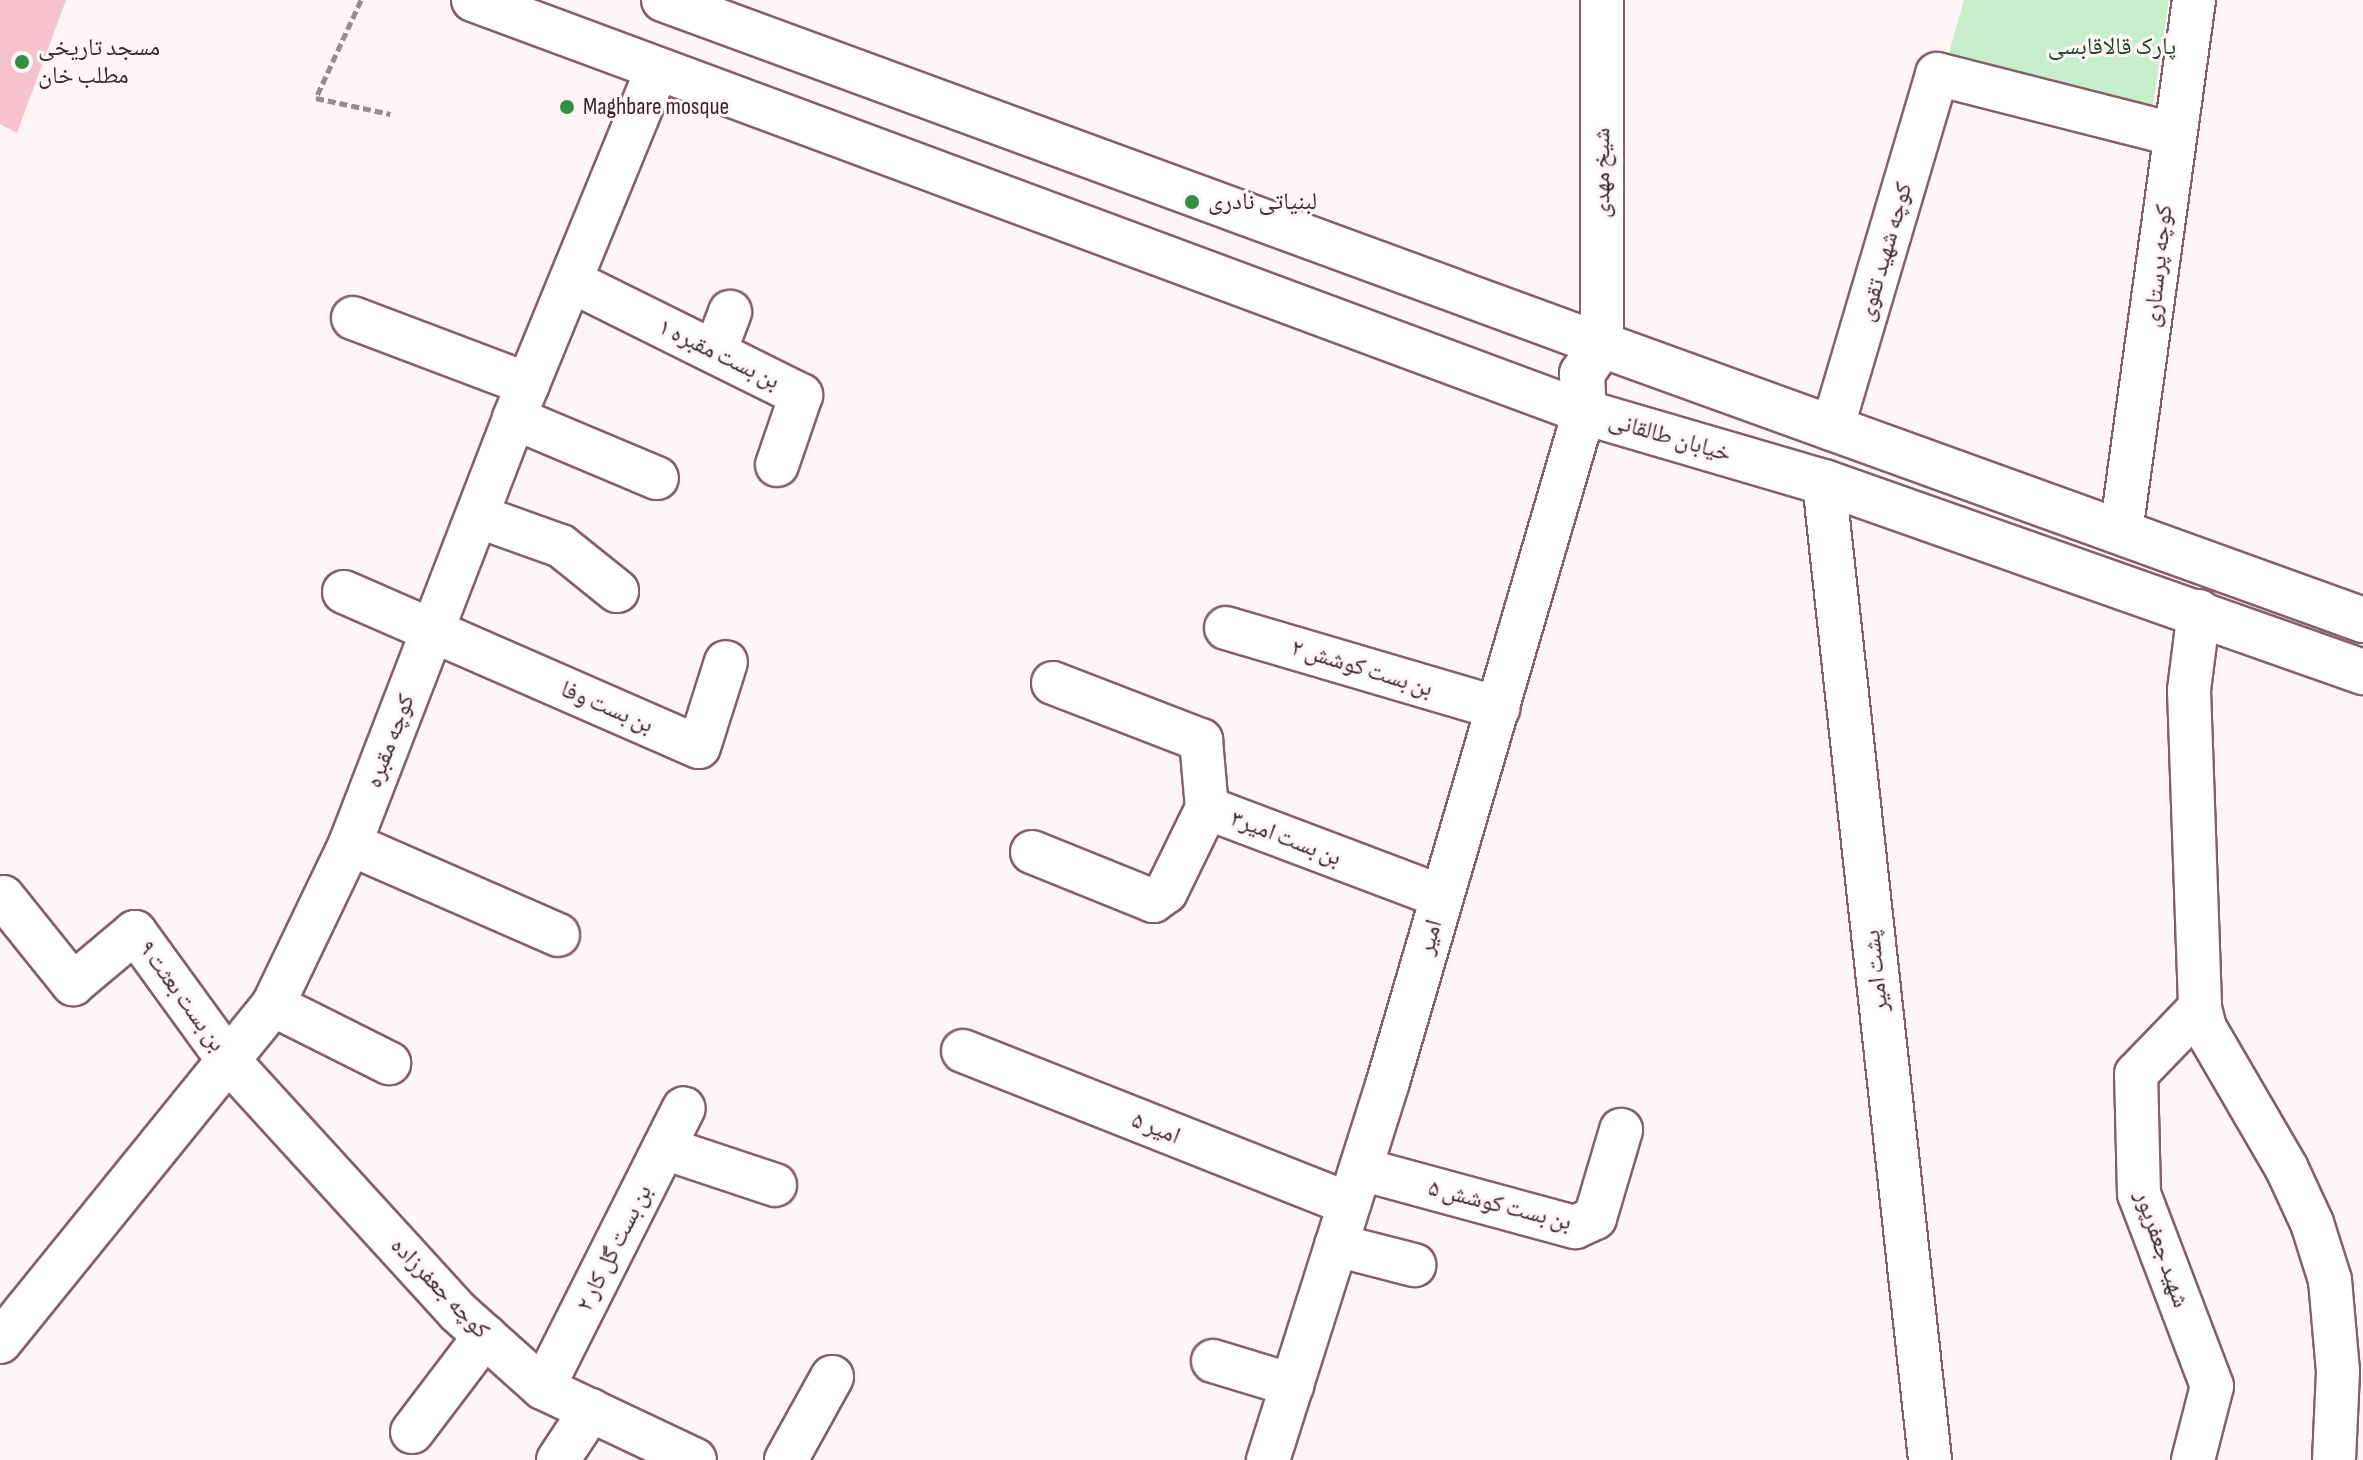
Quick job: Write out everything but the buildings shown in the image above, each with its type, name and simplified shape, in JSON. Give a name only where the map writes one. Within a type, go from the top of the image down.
[{"type":"main road","name":"خیابان طالقانی","points":[[1602,345],[1582,374],[1584,412],[1824,482],[2199,611],[2363,672]]},
{"type":"main road","points":[[1602,345],[2363,620]]},
{"type":"street","points":[[473,0],[1584,412]]},
{"type":"street","points":[[663,0],[1602,345]]},
{"type":"street","name":"شیخ مهدی","points":[[1602,0],[1602,345]]},
{"type":"street","name":"کوچه پرستاری","points":[[2121,532],[2144,386],[2173,134],[2194,0]]},
{"type":"street","name":"کوچه مقبره","points":[[0,1342],[273,1005],[350,844],[521,401],[657,69]]},
{"type":"street","name":"کوچه شهید تقوی","points":[[1832,429],[1937,74],[2173,134]]},
{"type":"street","name":"بن بست مقبره ۱","points":[[571,281],[801,395],[777,465]]},
{"type":"street","points":[[715,352],[730,312]]},
{"type":"street","points":[[353,318],[521,401],[657,478]]},
{"type":"street","name":"امیر","points":[[1268,1460],[1355,1186],[1584,412]]},
{"type":"street","name":"پشت امیر","points":[[1824,482],[1930,1460]]},
{"type":"street","points":[[477,516],[561,546],[617,591]]},
{"type":"street","points":[[344,592],[433,632]]},
{"type":"street","points":[[2199,611],[2189,690],[2200,1008],[2205,1028],[2287,1169],[2312,1223],[2330,1280],[2338,1372],[2334,1460]]},
{"type":"street","name":"بن بست کوشش ۲","points":[[1226,628],[1498,708]]},
{"type":"street","name":"بن بست وفا","points":[[433,632],[699,747],[726,662]]},
{"type":"street","name":"بن بست امیر۳","points":[[1053,683],[1201,740],[1207,808],[1442,897]]},
{"type":"street","points":[[1032,852],[1153,901],[1166,892],[1207,808]]},
{"type":"street","points":[[350,844],[558,935]]},
{"type":"street","name":"بن بست بعثت ۹","points":[[3,897],[73,984],[135,932],[228,1060]]},
{"type":"street","points":[[273,1005],[389,1063]]},
{"type":"street","name":"شهید جعفرپور","points":[[2193,1460],[2212,1386],[2139,1194],[2136,1074],[2200,1008]]},
{"type":"street","name":"امیر ۵","points":[[963,1051],[1355,1186]]},
{"type":"street","name":"کوچه جعفرزاده","points":[[228,1060],[485,1336],[543,1388],[695,1460]]},
{"type":"street","name":"بن بست گل کار ۲","points":[[543,1388],[684,1108]]},
{"type":"street","name":"بن بست کوشش ۵","points":[[1355,1186],[1575,1227],[1595,1218],[1621,1130]]},
{"type":"street","points":[[664,1148],[775,1185]]},
{"type":"street","points":[[1336,1245],[1414,1265]]},
{"type":"street","points":[[412,1432],[485,1336]]},
{"type":"street","points":[[1213,1361],[1292,1385]]},
{"type":"street","points":[[786,1460],[832,1377]]},
{"type":"street","points":[[558,1460],[591,1410]]},
{"type":"path","points":[[361,0],[316,98],[390,114]]},
{"type":"green space","name":"پارک قالاقابسی","points":[[1964,0],[2169,0],[2153,105],[1948,56]]},
{"type":"place","name":"مسجد تاریخی مطلب خان","points":[[22,62]]},
{"type":"place","name":"Maghbare mosque","points":[[567,107]]},
{"type":"place","name":"لبنیاتی نادری","points":[[1192,202]]}]
